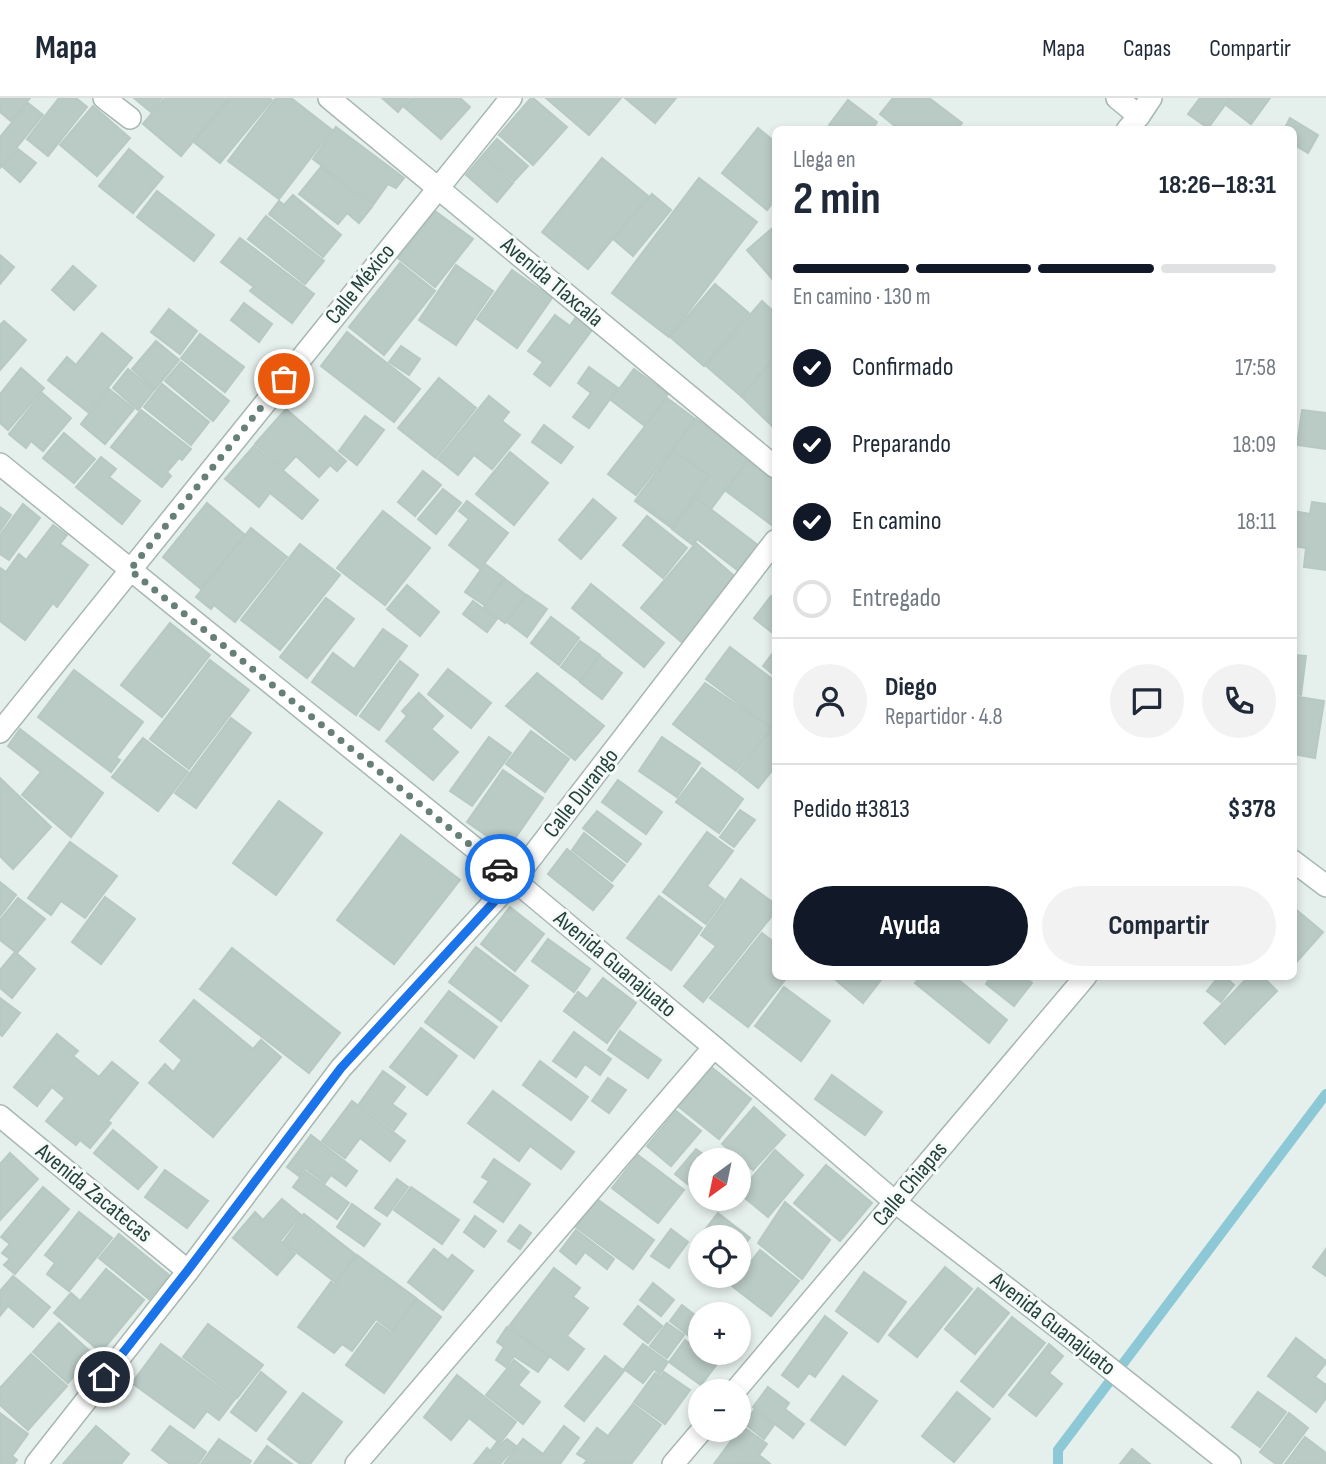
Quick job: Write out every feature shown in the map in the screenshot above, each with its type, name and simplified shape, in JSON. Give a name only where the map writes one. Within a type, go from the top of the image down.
[{"type":"street","points":[[104,98],[130,118]]},
{"type":"street","name":"Avenida Tlaxcala","points":[[329,98],[772,465]]},
{"type":"street","name":"Calle México","points":[[0,732],[511,98]]},
{"type":"street","points":[[1117,98],[1133,123],[1151,98]]},
{"type":"street","name":"Avenida Guanajuato","points":[[0,464],[514,880],[895,1202],[1230,1464]]},
{"type":"street","name":"Calle Durango","points":[[36,1464],[341,1068],[514,880],[772,545]]},
{"type":"street","points":[[1297,865],[1326,886]]},
{"type":"street","name":"Calle Chiapas","points":[[745,1379],[1083,980]]},
{"type":"street","points":[[356,1464],[714,1047]]},
{"type":"street","name":"Avenida Zacatecas","points":[[0,1116],[188,1270]]},
{"type":"street","points":[[673,1464],[692,1442]]},
{"type":"building","points":[[0,98],[30,98],[11,121],[0,112]]},
{"type":"building","points":[[59,98],[76,98],[87,107],[48,156],[27,139]]},
{"type":"building","points":[[134,98],[162,98],[151,112]]},
{"type":"building","points":[[165,98],[229,98],[181,156],[143,124]]},
{"type":"building","points":[[231,98],[272,100],[220,163],[194,142]]},
{"type":"building","points":[[276,98],[291,98],[332,130],[279,199],[228,161]]},
{"type":"building","points":[[382,98],[409,98],[398,112]]},
{"type":"building","points":[[412,98],[460,98],[470,107],[441,139],[404,107]]},
{"type":"building","points":[[531,98],[567,127],[533,165],[499,135]]},
{"type":"building","points":[[546,98],[621,98],[589,135]]},
{"type":"building","points":[[625,98],[676,98],[655,123]]},
{"type":"building","points":[[893,98],[929,98],[962,123],[960,126],[895,126],[880,114]]},
{"type":"building","points":[[1200,98],[1230,98],[1209,126],[1205,126],[1188,114]]},
{"type":"building","points":[[1231,98],[1270,98],[1251,124],[1226,105]]},
{"type":"building","points":[[848,100],[877,122],[874,126],[829,125]]},
{"type":"building","points":[[28,103],[43,115],[0,168],[0,137]]},
{"type":"building","points":[[93,106],[130,138],[97,176],[60,145]]},
{"type":"building","points":[[1290,118],[1318,135],[1308,153],[1297,146],[1297,126],[1286,126]]},
{"type":"building","points":[[336,127],[404,178],[396,188],[388,184],[373,205],[313,159]]},
{"type":"building","points":[[758,128],[772,140],[772,204],[767,210],[722,173]]},
{"type":"building","points":[[497,139],[528,166],[514,181],[483,155]]},
{"type":"building","points":[[18,149],[36,163],[20,182],[3,167]]},
{"type":"building","points":[[129,149],[163,177],[133,213],[99,186]]},
{"type":"building","points":[[482,156],[513,183],[497,202],[466,175]]},
{"type":"building","points":[[602,158],[648,196],[588,269],[542,232]]},
{"type":"building","points":[[321,167],[372,207],[359,223],[347,213],[338,224],[299,194]]},
{"type":"building","points":[[699,178],[757,222],[669,337],[612,293]]},
{"type":"building","points":[[157,191],[214,235],[194,261],[137,217]]},
{"type":"building","points":[[652,194],[671,210],[633,256],[613,239]]},
{"type":"building","points":[[293,195],[341,235],[323,257],[269,214],[279,201],[284,205]]},
{"type":"building","points":[[435,211],[473,239],[435,287],[398,258]]},
{"type":"building","points":[[266,216],[324,261],[305,284],[248,239]]},
{"type":"building","points":[[772,229],[772,279],[747,250]]},
{"type":"building","points":[[240,238],[314,294],[292,323],[250,291],[254,287],[221,262]]},
{"type":"building","points":[[0,255],[14,267],[0,284]]},
{"type":"building","points":[[400,263],[435,291],[384,355],[349,327]]},
{"type":"building","points":[[456,265],[493,291],[456,345],[419,320]]},
{"type":"building","points":[[73,266],[96,286],[74,310],[52,290]]},
{"type":"building","points":[[512,270],[552,298],[517,348],[477,319]]},
{"type":"building","points":[[715,284],[749,313],[704,366],[670,337]]},
{"type":"building","points":[[762,301],[772,310],[772,360],[741,396],[706,366]]},
{"type":"building","points":[[244,303],[272,324],[259,342],[231,320]]},
{"type":"building","points":[[169,309],[197,331],[180,354],[151,332]]},
{"type":"building","points":[[555,315],[570,326],[576,317],[592,330],[550,386],[534,374],[543,362],[528,351]]},
{"type":"building","points":[[4,321],[26,340],[0,370],[0,325]]},
{"type":"building","points":[[347,332],[420,389],[394,422],[321,366]]},
{"type":"building","points":[[102,333],[132,358],[88,412],[48,380],[67,357],[76,365]]},
{"type":"building","points":[[200,334],[244,367],[225,392],[181,358]]},
{"type":"building","points":[[156,341],[179,360],[155,389],[132,369]]},
{"type":"building","points":[[401,346],[420,359],[409,375],[389,362]]},
{"type":"building","points":[[181,362],[229,401],[213,421],[165,381]]},
{"type":"building","points":[[772,362],[772,426],[741,396]]},
{"type":"building","points":[[589,367],[618,388],[589,428],[573,417],[591,393],[578,383]]},
{"type":"building","points":[[21,368],[44,388],[8,430],[0,423],[0,394]]},
{"type":"building","points":[[128,369],[154,390],[138,410],[113,388]]},
{"type":"building","points":[[634,369],[668,394],[645,426],[611,400]]},
{"type":"building","points":[[439,378],[476,408],[436,458],[398,428]]},
{"type":"building","points":[[162,384],[209,422],[191,445],[144,407]]},
{"type":"building","points":[[109,389],[134,409],[105,444],[81,424]]},
{"type":"building","points":[[42,393],[71,418],[43,451],[31,441],[26,448],[9,434]]},
{"type":"building","points":[[489,396],[509,412],[502,421],[520,435],[492,469],[474,455],[458,475],[438,459]]},
{"type":"building","points":[[667,398],[695,419],[636,495],[608,474]]},
{"type":"building","points":[[286,409],[346,461],[337,471],[330,465],[319,477],[296,456],[284,469],[255,444]]},
{"type":"building","points":[[141,410],[191,449],[167,472],[171,476],[162,487],[111,447]]},
{"type":"building","points":[[1302,410],[1326,413],[1326,449],[1297,445]]},
{"type":"building","points":[[365,416],[384,430],[357,465],[339,451]]},
{"type":"building","points":[[696,419],[749,458],[688,540],[635,501]]},
{"type":"building","points":[[544,425],[573,447],[561,463],[532,442]]},
{"type":"building","points":[[64,433],[95,459],[74,483],[43,458]]},
{"type":"building","points":[[254,446],[318,500],[302,519],[270,493],[259,507],[225,479]]},
{"type":"building","points":[[674,450],[709,476],[672,526],[636,500]]},
{"type":"building","points":[[510,452],[548,483],[514,525],[476,494]]},
{"type":"building","points":[[101,457],[116,469],[109,477],[140,501],[122,524],[76,487]]},
{"type":"building","points":[[748,461],[772,480],[772,525],[726,491]]},
{"type":"building","points":[[423,471],[441,485],[415,516],[398,502]]},
{"type":"building","points":[[443,489],[461,503],[436,534],[418,519]]},
{"type":"building","points":[[696,498],[759,546],[740,572],[697,539],[693,545],[672,529]]},
{"type":"building","points":[[593,499],[616,518],[581,559],[559,540]]},
{"type":"building","points":[[467,501],[508,533],[480,569],[449,545],[469,519],[459,511]]},
{"type":"building","points":[[1312,502],[1326,504],[1326,570],[1304,567],[1306,548],[1297,547],[1297,512],[1310,514]]},
{"type":"building","points":[[207,503],[245,535],[201,589],[163,557]]},
{"type":"building","points":[[23,504],[40,518],[9,560],[0,554],[0,535]]},
{"type":"building","points":[[0,507],[11,515],[0,531]]},
{"type":"building","points":[[383,511],[430,548],[385,605],[337,568]]},
{"type":"building","points":[[647,516],[687,548],[663,578],[623,545]]},
{"type":"building","points":[[53,525],[67,535],[60,544],[88,565],[57,607],[53,603],[25,640],[0,621],[0,568],[6,572],[19,554],[26,560]]},
{"type":"building","points":[[251,528],[287,557],[235,622],[214,605],[211,609],[196,597]]},
{"type":"building","points":[[696,543],[739,580],[684,644],[641,608]]},
{"type":"building","points":[[300,544],[340,575],[280,650],[241,620]]},
{"type":"building","points":[[485,564],[504,578],[484,605],[465,592]]},
{"type":"building","points":[[505,579],[526,595],[505,623],[484,607]]},
{"type":"building","points":[[591,584],[664,643],[644,667],[572,608]]},
{"type":"building","points":[[407,585],[439,612],[420,636],[387,609]]},
{"type":"building","points":[[527,595],[547,609],[527,637],[507,622]]},
{"type":"building","points":[[771,596],[772,633],[754,618]]},
{"type":"building","points":[[326,598],[354,619],[307,678],[280,657]]},
{"type":"building","points":[[473,601],[497,619],[487,632],[463,614]]},
{"type":"building","points":[[551,617],[579,638],[559,665],[531,643]]},
{"type":"building","points":[[170,623],[210,655],[162,717],[121,685]]},
{"type":"building","points":[[383,629],[407,646],[356,715],[312,682],[333,653],[354,669]]},
{"type":"building","points":[[580,641],[600,655],[580,681],[561,667]]},
{"type":"building","points":[[730,647],[772,679],[772,727],[771,728],[706,679]]},
{"type":"building","points":[[772,654],[772,674],[763,666]]},
{"type":"building","points":[[1297,655],[1306,656],[1301,695],[1297,694]]},
{"type":"building","points":[[600,656],[622,673],[602,699],[580,682]]},
{"type":"building","points":[[210,660],[249,690],[189,769],[150,739]]},
{"type":"building","points":[[400,661],[418,675],[379,730],[360,716]]},
{"type":"building","points":[[448,669],[491,703],[471,728],[428,694]]},
{"type":"building","points":[[74,670],[143,722],[116,758],[120,760],[111,772],[38,717]]},
{"type":"building","points":[[537,673],[604,726],[575,760],[506,706]]},
{"type":"building","points":[[705,683],[771,728],[736,771],[673,724]]},
{"type":"building","points":[[419,693],[443,716],[431,729],[458,752],[433,780],[386,741],[407,716],[402,711]]},
{"type":"building","points":[[1297,697],[1324,701],[1315,758],[1297,755]]},
{"type":"building","points":[[231,718],[251,733],[196,808],[175,793]]},
{"type":"building","points":[[20,729],[103,793],[71,837],[22,795],[41,772],[8,746]]},
{"type":"building","points":[[772,729],[772,771],[758,788],[738,772]]},
{"type":"building","points":[[531,731],[569,759],[545,792],[506,764]]},
{"type":"building","points":[[489,737],[511,753],[472,806],[450,791]]},
{"type":"building","points":[[662,737],[700,763],[677,797],[639,771]]},
{"type":"building","points":[[143,738],[188,772],[158,811],[112,777]]},
{"type":"building","points":[[702,768],[743,799],[719,833],[676,802]]},
{"type":"building","points":[[503,770],[543,798],[507,850],[467,822]]},
{"type":"building","points":[[0,778],[51,827],[13,869],[0,856]]},
{"type":"building","points":[[618,780],[662,812],[646,834],[602,802]]},
{"type":"building","points":[[279,801],[322,833],[276,895],[233,863]]},
{"type":"building","points":[[740,810],[755,820],[734,847],[720,837]]},
{"type":"building","points":[[597,811],[641,844],[627,862],[583,828]]},
{"type":"building","points":[[707,832],[733,851],[707,886],[724,899],[706,924],[663,892]]},
{"type":"building","points":[[584,833],[625,865],[612,881],[572,850]]},
{"type":"building","points":[[401,835],[460,880],[394,964],[337,920]]},
{"type":"building","points":[[70,842],[117,876],[85,918],[61,901],[51,915],[28,898]]},
{"type":"building","points":[[567,849],[613,886],[593,910],[548,874]]},
{"type":"building","points":[[741,879],[772,902],[772,916],[703,1002],[684,986],[716,946],[701,935]]},
{"type":"building","points":[[0,882],[16,895],[0,916]]},
{"type":"building","points":[[659,896],[702,928],[671,970],[627,938]]},
{"type":"building","points":[[105,897],[135,919],[101,964],[72,942]]},
{"type":"building","points":[[18,898],[45,919],[17,953],[0,940],[0,920]]},
{"type":"building","points":[[510,907],[544,934],[515,971],[481,944]]},
{"type":"building","points":[[1297,910],[1323,932],[1297,961]]},
{"type":"building","points":[[762,933],[772,941],[772,980],[785,980],[748,1027],[710,998]]},
{"type":"building","points":[[548,939],[590,969],[574,992],[532,961]]},
{"type":"building","points":[[476,947],[528,986],[501,1021],[449,982]]},
{"type":"building","points":[[232,948],[340,1033],[309,1073],[200,989]]},
{"type":"building","points":[[15,952],[35,969],[12,998],[0,988],[0,970]]},
{"type":"building","points":[[603,978],[636,1003],[607,1043],[564,1011],[578,992],[587,999]]},
{"type":"building","points":[[836,980],[881,980],[863,1003]]},
{"type":"building","points":[[918,980],[959,980],[1007,1020],[989,1043],[915,983]]},
{"type":"building","points":[[988,980],[1029,980],[1032,983],[1014,1006],[986,984]]},
{"type":"building","points":[[1216,980],[1228,980],[1234,985],[1221,1002],[1207,991]]},
{"type":"building","points":[[1245,980],[1266,980],[1277,991],[1225,1044],[1204,1023]]},
{"type":"building","points":[[784,987],[830,1021],[801,1061],[755,1026]]},
{"type":"building","points":[[449,991],[497,1027],[474,1058],[425,1022]]},
{"type":"building","points":[[0,998],[20,1013],[2,1036],[0,1034]]},
{"type":"building","points":[[194,1000],[253,1049],[261,1040],[281,1057],[213,1137],[149,1083],[165,1064],[173,1072],[182,1060],[160,1041]]},
{"type":"building","points":[[421,1028],[457,1056],[427,1095],[390,1067]]},
{"type":"building","points":[[620,1031],[661,1060],[648,1078],[608,1050]]},
{"type":"building","points":[[574,1032],[611,1059],[600,1075],[585,1064],[576,1077],[553,1061]]},
{"type":"building","points":[[57,1034],[78,1051],[73,1056],[99,1077],[112,1062],[138,1083],[90,1148],[80,1140],[76,1145],[46,1121],[65,1098],[52,1087],[37,1106],[14,1087]]},
{"type":"building","points":[[540,1061],[588,1097],[571,1120],[523,1085]]},
{"type":"building","points":[[710,1066],[751,1099],[719,1139],[678,1106]]},
{"type":"building","points":[[383,1071],[405,1087],[392,1104],[406,1114],[394,1130],[359,1104]]},
{"type":"building","points":[[832,1075],[882,1112],[865,1135],[815,1099]]},
{"type":"building","points":[[608,1078],[626,1090],[609,1113],[592,1101]]},
{"type":"building","points":[[493,1091],[574,1152],[561,1169],[530,1146],[519,1161],[468,1123]]},
{"type":"building","points":[[352,1101],[405,1141],[390,1161],[360,1138],[345,1158],[322,1141]]},
{"type":"building","points":[[754,1107],[785,1135],[753,1170],[751,1148],[727,1148],[722,1144]]},
{"type":"building","points":[[676,1111],[701,1131],[671,1166],[647,1146]]},
{"type":"building","points":[[113,1130],[157,1167],[138,1189],[94,1153]]},
{"type":"building","points":[[311,1135],[357,1171],[346,1186],[331,1175],[325,1183],[305,1168],[299,1176],[287,1167]]},
{"type":"building","points":[[775,1150],[803,1175],[768,1217],[751,1203],[751,1179]]},
{"type":"building","points":[[10,1153],[38,1179],[0,1220],[0,1164]]},
{"type":"building","points":[[638,1155],[684,1190],[658,1223],[612,1188]]},
{"type":"building","points":[[494,1159],[530,1184],[503,1222],[474,1202],[489,1181],[482,1177]]},
{"type":"building","points":[[688,1159],[688,1184],[675,1174]]},
{"type":"building","points":[[826,1165],[872,1203],[840,1241],[794,1203]]},
{"type":"building","points":[[165,1170],[208,1201],[187,1228],[145,1197]]},
{"type":"building","points":[[305,1171],[349,1203],[337,1219],[293,1187]]},
{"type":"building","points":[[397,1179],[408,1187],[387,1216],[375,1208]]},
{"type":"building","points":[[43,1187],[69,1209],[15,1274],[4,1265],[10,1259],[2,1253],[10,1244],[1,1237]]},
{"type":"building","points":[[411,1187],[459,1220],[442,1244],[394,1210]]},
{"type":"building","points":[[282,1199],[301,1215],[280,1241],[295,1254],[277,1275],[233,1238],[255,1212],[263,1220]]},
{"type":"building","points":[[597,1199],[654,1240],[633,1269],[576,1227]]},
{"type":"building","points":[[785,1202],[830,1240],[802,1279],[758,1243]]},
{"type":"building","points":[[352,1204],[380,1224],[364,1246],[337,1227]]},
{"type":"building","points":[[79,1212],[112,1238],[69,1291],[47,1274],[55,1263],[45,1255]]},
{"type":"building","points":[[718,1213],[733,1225],[709,1225]]},
{"type":"building","points":[[304,1214],[356,1255],[335,1282],[283,1242]]},
{"type":"building","points":[[475,1216],[496,1231],[484,1247],[464,1232]]},
{"type":"building","points":[[520,1225],[531,1233],[520,1249],[508,1241]]},
{"type":"building","points":[[671,1229],[688,1242],[669,1268],[651,1256]]},
{"type":"building","points":[[576,1230],[614,1259],[607,1269],[585,1252],[576,1264],[560,1251]]},
{"type":"building","points":[[119,1234],[169,1275],[149,1299],[99,1258]]},
{"type":"building","points":[[434,1249],[448,1260],[452,1255],[473,1271],[443,1310],[408,1282]]},
{"type":"building","points":[[1326,1249],[1326,1276],[1313,1267]]},
{"type":"building","points":[[760,1250],[799,1281],[771,1316],[735,1288],[751,1288],[751,1262]]},
{"type":"building","points":[[357,1255],[416,1298],[392,1331],[376,1319],[352,1351],[342,1344],[334,1353],[298,1327],[331,1282],[335,1285]]},
{"type":"building","points":[[945,1267],[972,1289],[917,1357],[889,1335]]},
{"type":"building","points":[[554,1268],[580,1288],[573,1297],[588,1308],[567,1336],[584,1349],[568,1370],[509,1326]]},
{"type":"building","points":[[106,1269],[144,1300],[101,1352],[54,1313],[71,1293],[80,1301]]},
{"type":"building","points":[[864,1272],[906,1302],[878,1342],[836,1311]]},
{"type":"building","points":[[13,1276],[50,1307],[33,1327],[8,1306],[0,1316],[0,1291]]},
{"type":"building","points":[[653,1283],[674,1300],[661,1316],[640,1300]]},
{"type":"building","points":[[978,1288],[1009,1313],[975,1354],[945,1329]]},
{"type":"building","points":[[417,1299],[441,1317],[384,1393],[346,1365],[377,1323],[391,1333]]},
{"type":"building","points":[[682,1305],[688,1310],[688,1335],[670,1321]]},
{"type":"building","points":[[638,1306],[662,1326],[648,1343],[624,1324]]},
{"type":"building","points":[[825,1316],[847,1333],[815,1377],[809,1373],[798,1387],[782,1375]]},
{"type":"building","points":[[1012,1317],[1045,1343],[993,1407],[961,1381]]},
{"type":"building","points":[[59,1323],[93,1354],[68,1383],[33,1352]]},
{"type":"building","points":[[667,1323],[684,1335],[667,1358],[650,1346]]},
{"type":"building","points":[[208,1324],[263,1365],[237,1398],[183,1357]]},
{"type":"building","points":[[507,1327],[549,1357],[538,1372],[514,1356],[506,1367],[496,1360],[504,1347],[497,1342]]},
{"type":"building","points":[[1296,1338],[1326,1361],[1315,1377],[1326,1385],[1326,1398],[1316,1412],[1268,1376]]},
{"type":"building","points":[[685,1340],[688,1342],[688,1365],[716,1365],[706,1379],[693,1379],[669,1362]]},
{"type":"building","points":[[161,1344],[235,1399],[219,1420],[207,1411],[194,1428],[132,1383]]},
{"type":"building","points":[[643,1344],[668,1362],[660,1374],[654,1369],[643,1383],[624,1369]]},
{"type":"building","points":[[1049,1344],[1063,1356],[1049,1373],[1062,1384],[1036,1416],[1009,1395]]},
{"type":"building","points":[[31,1354],[67,1386],[28,1430],[0,1405],[0,1388]]},
{"type":"building","points":[[605,1356],[624,1371],[584,1421],[565,1406]]},
{"type":"building","points":[[514,1360],[529,1372],[518,1385],[540,1402],[523,1424],[486,1395]]},
{"type":"building","points":[[261,1372],[286,1392],[256,1431],[231,1412]]},
{"type":"building","points":[[664,1372],[688,1389],[688,1393],[665,1424],[634,1402],[655,1373],[661,1377]]},
{"type":"building","points":[[457,1375],[516,1422],[500,1443],[469,1418],[451,1440],[424,1417]]},
{"type":"building","points":[[843,1376],[877,1401],[845,1445],[811,1420]]},
{"type":"building","points":[[768,1387],[789,1403],[785,1409],[804,1424],[793,1438],[753,1407]]},
{"type":"building","points":[[957,1392],[990,1419],[954,1462],[922,1436]]},
{"type":"building","points":[[1258,1392],[1286,1412],[1260,1447],[1232,1427]]},
{"type":"building","points":[[303,1393],[342,1422],[310,1464],[300,1464],[268,1439]]},
{"type":"building","points":[[633,1404],[661,1425],[631,1464],[584,1464],[587,1460],[577,1454],[597,1428],[608,1436]]},
{"type":"building","points":[[754,1410],[774,1425],[764,1439],[751,1429],[751,1415]]},
{"type":"building","points":[[0,1413],[28,1434],[12,1456],[17,1460],[14,1464],[0,1464]]},
{"type":"building","points":[[1289,1413],[1308,1428],[1281,1464],[1276,1464],[1260,1452]]},
{"type":"building","points":[[96,1426],[129,1454],[121,1464],[63,1464]]},
{"type":"building","points":[[170,1426],[206,1452],[198,1464],[170,1464],[152,1450]]},
{"type":"building","points":[[564,1426],[579,1438],[560,1464],[504,1464],[523,1439],[543,1454]]},
{"type":"building","points":[[751,1432],[767,1444],[759,1455],[769,1463],[714,1464],[730,1442],[751,1442]]},
{"type":"building","points":[[1305,1437],[1326,1453],[1326,1464],[1285,1464]]},
{"type":"building","points":[[219,1439],[251,1461],[249,1464],[201,1464]]},
{"type":"building","points":[[507,1439],[516,1446],[500,1464],[474,1464],[487,1448],[490,1451],[497,1442],[500,1445]]},
{"type":"building","points":[[267,1446],[292,1464],[254,1464]]},
{"type":"building","points":[[1132,1449],[1150,1464],[1120,1464]]},
{"type":"waterway","points":[[1058,1464],[1058,1450],[1326,1094]]},
{"type":"way so far","points":[[284,379],[130,570],[500,869]]},
{"type":"route","points":[[104,1377],[341,1068],[514,880],[500,869]]}]
